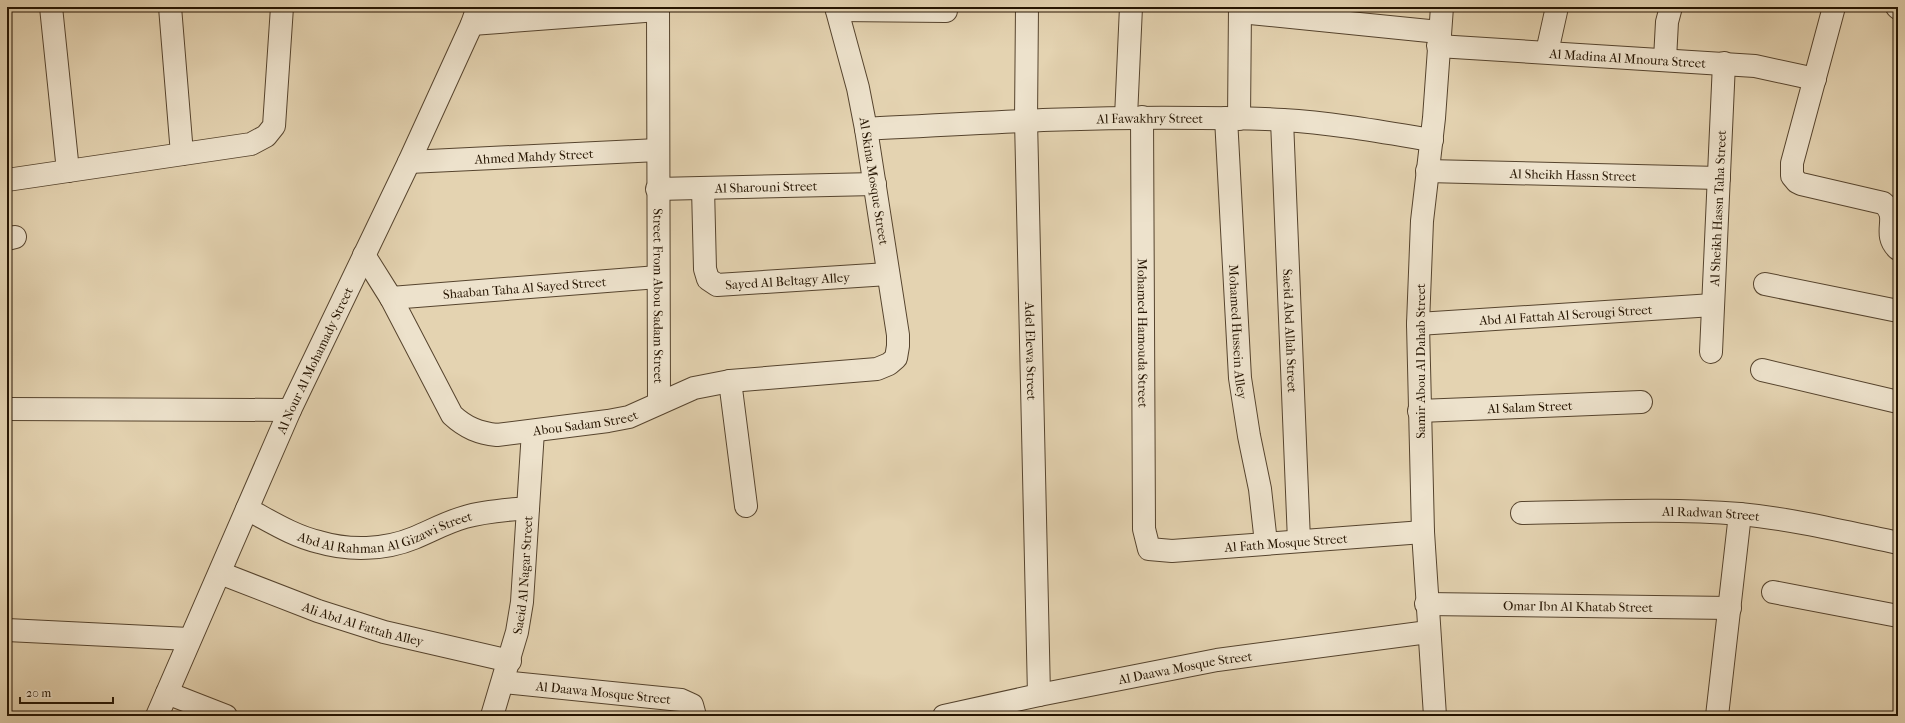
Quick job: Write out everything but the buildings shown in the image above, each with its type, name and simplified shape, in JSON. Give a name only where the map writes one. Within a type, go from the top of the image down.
[{"type":"street","points":[[51,7],[68,171]]},
{"type":"street","points":[[170,7],[182,154]]},
{"type":"street","points":[[7,180],[251,144],[266,136],[274,126],[282,7]]},
{"type":"street","name":"Adel Elewa Street","points":[[1027,7],[1026,120],[1039,695]]},
{"type":"street","name":"Mohamed Hamouda Street","points":[[1131,7],[1144,529],[1149,549]]},
{"type":"street","name":"Samir Abou Al Dahab Street","points":[[1435,716],[1426,604],[1419,411],[1418,324],[1422,221],[1432,140],[1442,7]]},
{"type":"street","points":[[1547,52],[1557,7]]},
{"type":"street","points":[[1665,59],[1667,22],[1671,7]]},
{"type":"street","points":[[1834,7],[1792,163],[1791,172],[1794,179],[1801,184],[1883,203],[1890,211],[1892,216],[1890,233],[1891,240],[1898,250]]},
{"type":"street","points":[[836,8],[946,11]]},
{"type":"street","name":"Al Skina Mosque Street","points":[[836,8],[858,88],[866,129],[898,335],[896,358]]},
{"type":"street","points":[[475,16],[658,9]]},
{"type":"street","name":"Street From Abou Sadam Street","points":[[658,9],[659,404]]},
{"type":"street","name":"Al Madina Al Mnoura Street","points":[[1240,10],[1439,39],[1547,52],[1755,66],[1815,79]]},
{"type":"street","name":"Mohamed Hussein Alley","points":[[1240,10],[1233,118],[1239,371],[1246,421],[1260,489],[1266,544]]},
{"type":"street","name":"Al Nour Al Mohamady Street","points":[[157,716],[189,639],[220,573],[290,410],[409,162],[475,16]]},
{"type":"street","name":"Al Sheikh Hassn Taha Street","points":[[1711,352],[1724,63]]},
{"type":"street","name":"Al Fawakhry Street","points":[[866,129],[1026,120],[1134,117],[1233,118],[1282,120],[1334,125],[1432,140]]},
{"type":"street","name":"Saeid Abd Allah Street","points":[[1282,120],[1299,541]]},
{"type":"street","name":"Ahmed Mahdy Street","points":[[409,162],[658,150]]},
{"type":"street","name":"Al Sheikh Hassn Street","points":[[1427,171],[1719,178]]},
{"type":"street","name":"Al Sharouni Street","points":[[658,189],[875,184]]},
{"type":"street","name":"Sayed Al Beltagy Alley","points":[[703,188],[705,269],[708,279],[716,285],[888,274]]},
{"type":"street","name":"Abou Sadam Street","points":[[364,255],[391,298],[452,415],[461,424],[472,430],[485,434],[498,435],[608,421],[629,417],[694,388],[730,380],[877,369],[889,364],[896,358]]},
{"type":"street","name":"Shaaban Taha Al Sayed Street","points":[[391,298],[658,277]]},
{"type":"street","points":[[1765,284],[1898,311]]},
{"type":"street","name":"Abd Al Fattah Al Serougi Street","points":[[1418,324],[1713,305]]},
{"type":"street","points":[[1762,370],[1898,402]]},
{"type":"street","points":[[730,380],[746,506]]},
{"type":"street","name":"Al Salam Street","points":[[1419,411],[1641,402]]},
{"type":"street","points":[[7,409],[290,410]]},
{"type":"street","name":"Saeid Al Nagar Street","points":[[492,716],[517,632],[522,602],[533,431]]},
{"type":"street","name":"Abd Al Rahman Al Gizawi Street","points":[[247,509],[296,534],[318,542],[342,547],[367,548],[401,543],[444,524],[471,515],[485,512],[528,508]]},
{"type":"street","name":"Al Radwan Street","points":[[1522,513],[1680,511],[1740,514],[1805,524],[1898,543]]},
{"type":"street","points":[[1717,716],[1740,514]]},
{"type":"street","name":"Al Fath Mosque Street","points":[[1149,549],[1172,551],[1423,532]]},
{"type":"street","name":"Ali Abd Al Fattah Alley","points":[[220,573],[318,611],[506,672]]},
{"type":"street","points":[[1773,592],[1898,616]]},
{"type":"street","name":"Omar Ibn Al Khatab Street","points":[[1426,604],[1730,608]]},
{"type":"street","points":[[7,630],[189,639]]},
{"type":"street","name":"Al Daawa Mosque Street","points":[[944,716],[1039,695],[1217,660],[1428,632]]},
{"type":"street","name":"Al Daawa Mosque Street","points":[[506,672],[681,700],[692,705],[695,716]]},
{"type":"street","points":[[167,693],[226,716]]}]
